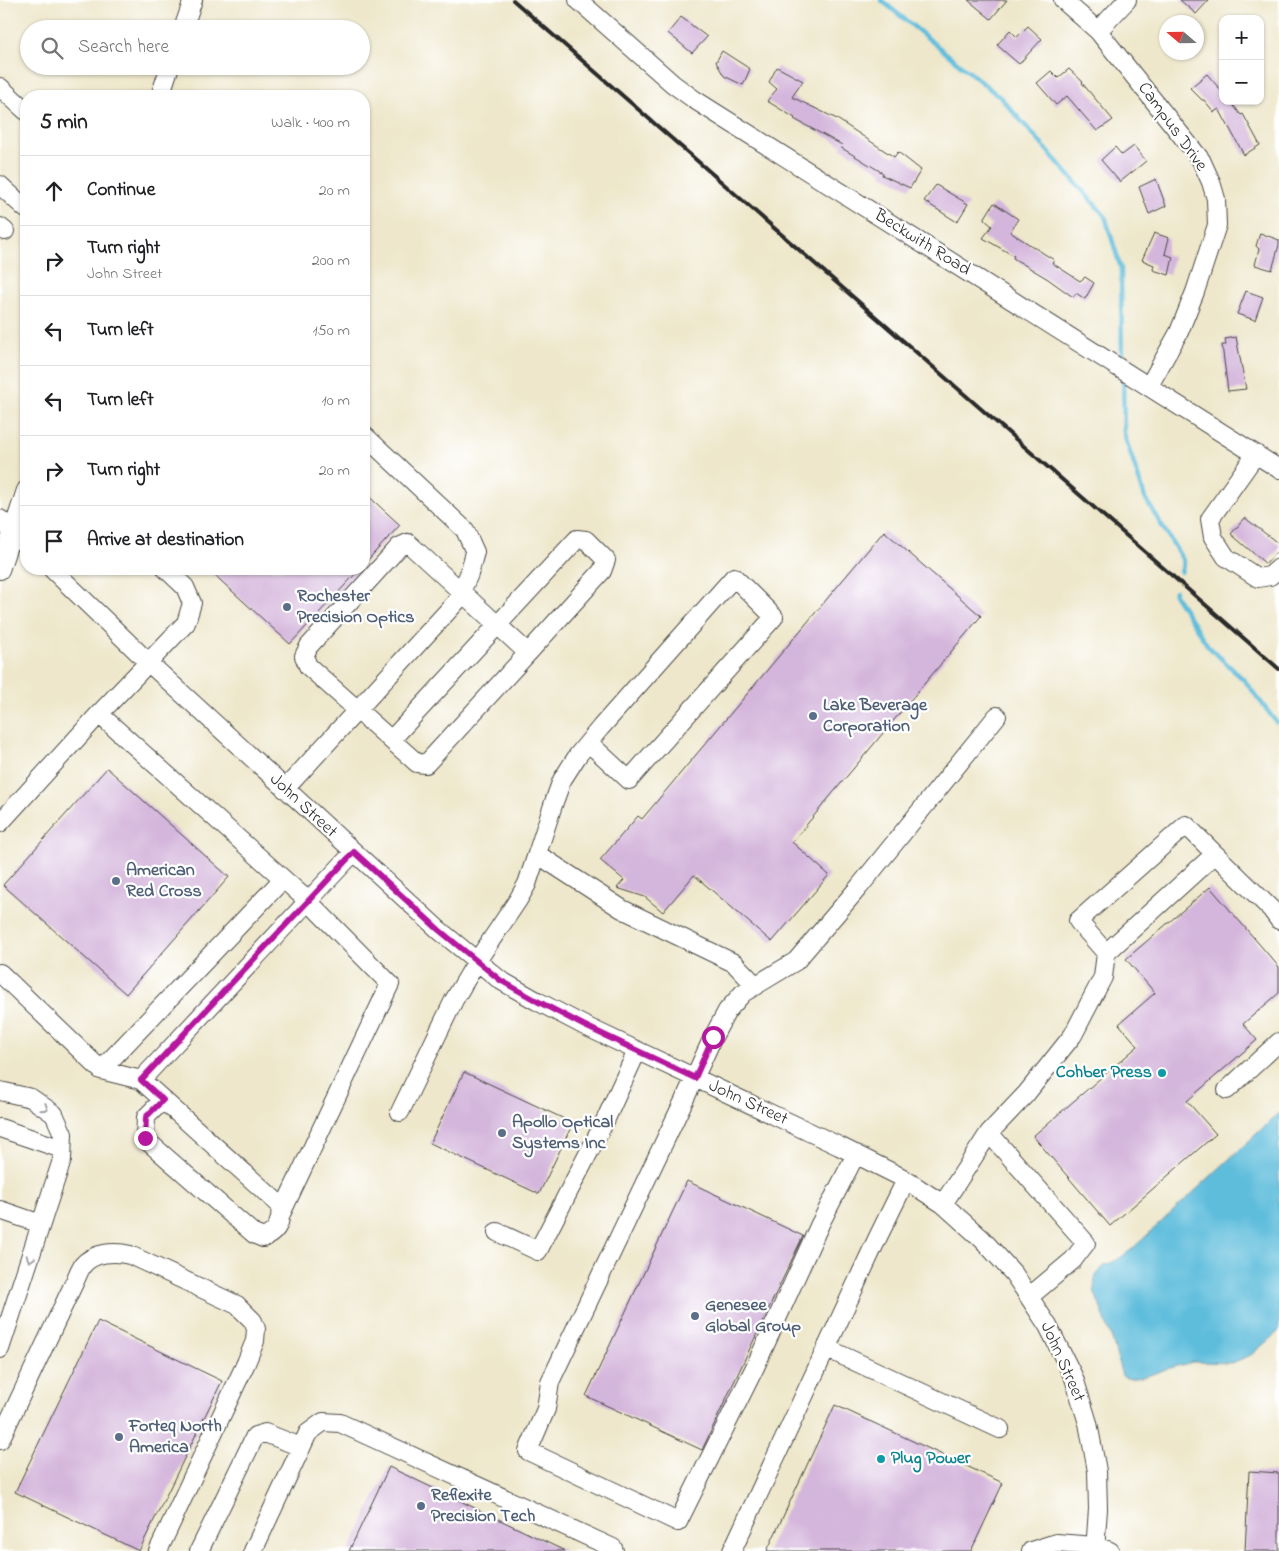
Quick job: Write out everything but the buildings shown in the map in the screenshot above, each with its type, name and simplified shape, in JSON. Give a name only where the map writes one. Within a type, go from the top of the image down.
[{"type":"street","points":[[186,20],[193,0]]},
{"type":"street","name":"Beckwith Road","points":[[578,0],[673,84],[695,100],[1279,469]]},
{"type":"street","name":"Campus Drive","points":[[1063,0],[1098,31],[1201,160],[1216,199],[1217,225],[1195,292],[1180,332],[1149,386]]},
{"type":"street","points":[[1098,31],[1127,0]]},
{"type":"street","points":[[162,90],[167,75]]},
{"type":"street","points":[[3,95],[20,107]]},
{"type":"street","points":[[0,185],[20,203]]},
{"type":"street","points":[[286,789],[457,601],[469,574],[475,552],[465,530],[370,441]]},
{"type":"street","points":[[1256,454],[1210,519],[1213,537],[1226,557],[1258,578],[1270,576],[1279,568]]},
{"type":"street","points":[[0,570],[6,525],[20,500]]},
{"type":"street","points":[[6,525],[20,538]]},
{"type":"street","points":[[391,740],[498,625],[577,539],[586,540],[606,560],[602,571],[528,653],[426,764],[416,763],[308,666],[304,656],[309,646],[399,547],[408,543],[462,591],[498,625],[528,653]]},
{"type":"street","name":"John Street","points":[[58,575],[149,663],[439,930],[500,980],[583,1025],[856,1154],[906,1180],[943,1204],[982,1239],[1014,1274],[1048,1326],[1074,1378],[1088,1423],[1097,1471],[1100,1549]]},
{"type":"street","points":[[0,822],[99,714],[186,624],[192,603],[185,587],[172,575]]},
{"type":"street","points":[[400,1112],[454,1000],[527,884],[562,780],[588,743],[734,577],[774,617],[629,780],[588,743]]},
{"type":"street","points":[[99,714],[308,901],[390,984],[281,1214],[279,1225],[270,1235],[263,1238],[254,1234],[145,1138],[146,1117],[163,1100]]},
{"type":"street","points":[[856,1154],[820,1224],[755,1367],[678,1522],[528,1451],[546,1409],[550,1382],[727,1011],[743,993],[796,961],[859,887],[998,716]]},
{"type":"street","points":[[1106,953],[1078,921],[1186,825],[1271,909],[1279,920]]},
{"type":"street","points":[[141,1080],[354,852]]},
{"type":"street","points":[[537,854],[622,909],[734,963],[756,986]]},
{"type":"street","points":[[943,1204],[990,1133],[1026,1094],[1073,1035],[1103,977],[1106,953],[1215,854]]},
{"type":"street","points":[[101,1070],[283,879]]},
{"type":"street","points":[[0,973],[101,1070],[141,1080],[280,1205],[281,1214]]},
{"type":"street","points":[[1227,1090],[1279,1042]]},
{"type":"street","points":[[497,1232],[538,1251],[604,1123],[638,1051]]},
{"type":"street","points":[[0,1090],[31,1098],[54,1114],[63,1134],[62,1160],[0,1349]]},
{"type":"street","points":[[0,1128],[62,1149]]},
{"type":"street","points":[[990,1133],[1086,1243],[1073,1260],[1029,1297]]},
{"type":"street","points":[[732,1551],[906,1180]]},
{"type":"street","points":[[0,1210],[41,1224]]},
{"type":"street","points":[[0,1440],[82,1266],[89,1260],[113,1252],[130,1255],[237,1305],[253,1321],[256,1329],[255,1341],[158,1551]]},
{"type":"street","points":[[826,1348],[1000,1429]]},
{"type":"street","points":[[253,1551],[308,1433],[323,1422],[340,1422],[613,1548],[614,1551]]},
{"type":"street","points":[[199,1551],[255,1436],[265,1433],[301,1447]]},
{"type":"street","points":[[1031,1551],[1056,1543],[1100,1549]]},
{"type":"water","points":[[1279,1113],[1279,1331],[1251,1355],[1232,1363],[1193,1362],[1147,1376],[1130,1379],[1122,1376],[1112,1339],[1094,1290],[1095,1277],[1104,1266],[1131,1250]]},
{"type":"waterway","points":[[881,0],[1001,98],[1105,216],[1121,269],[1122,365]]},
{"type":"waterway","points":[[1123,375],[1124,434],[1145,498],[1184,562],[1181,572]]},
{"type":"waterway","points":[[1175,591],[1174,594],[1208,646],[1245,681],[1276,722]]},
{"type":"railway","points":[[513,0],[1279,669]]},
{"type":"place","name":"Rochester Precision Optics","points":[[287,607]]},
{"type":"place","name":"Lake Beverage Corporation","points":[[813,716]]},
{"type":"place","name":"American Red Cross","points":[[116,881]]},
{"type":"place","name":"Cohber Press","points":[[1162,1073]]},
{"type":"place","name":"Apollo Optical Systems Inc","points":[[502,1133]]},
{"type":"place","name":"Genesee Global Group","points":[[695,1316]]},
{"type":"place","name":"Forteq North America","points":[[119,1437]]},
{"type":"place","name":"Plug Power","points":[[881,1459]]},
{"type":"place","name":"Reflexite Precision Tech","points":[[421,1506]]},
{"type":"route","points":[[145,1138],[146,1117],[163,1100],[141,1080],[354,852],[439,930],[500,980],[583,1025],[695,1078],[713,1037]]}]
